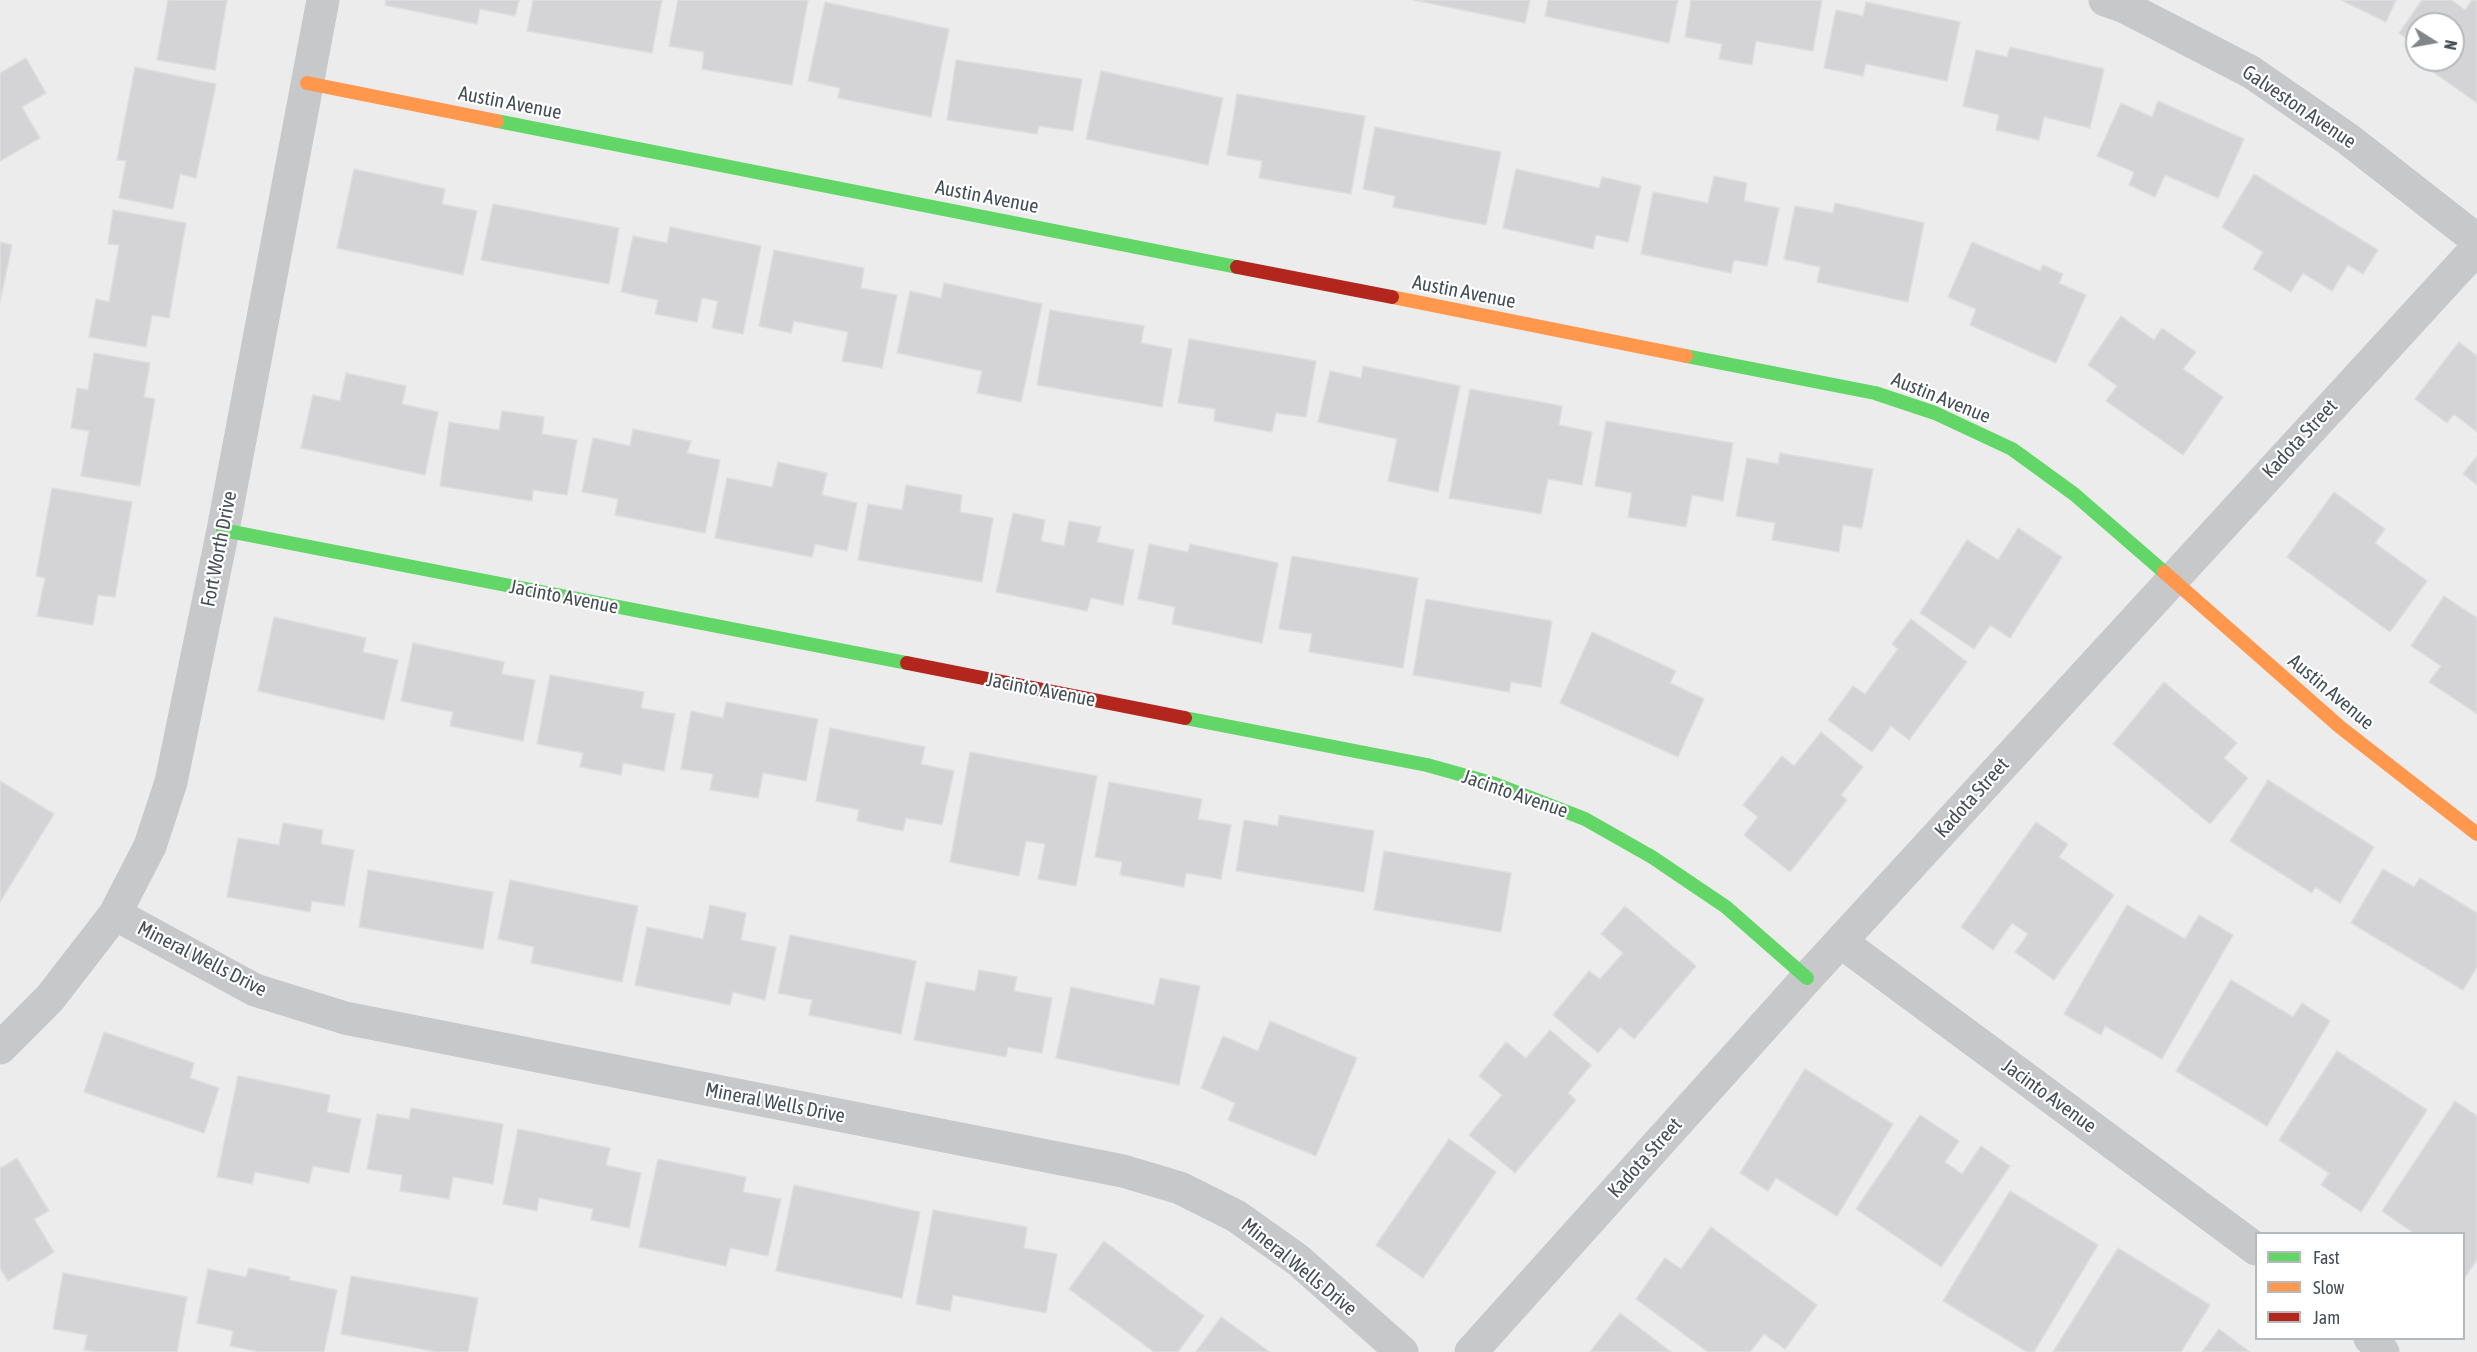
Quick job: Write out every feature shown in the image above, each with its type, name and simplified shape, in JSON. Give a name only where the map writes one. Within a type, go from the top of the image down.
[{"type":"street","name":"Fort Worth Drive","points":[[0,1047],[50,998],[115,914],[150,846],[171,782],[223,530],[323,0]]},
{"type":"street","name":"Galveston Avenue","points":[[2105,0],[2125,7],[2251,72],[2348,139],[2477,240]]},
{"type":"street","name":"Austin Avenue","points":[[307,83],[1875,393],[1935,413],[2012,449],[2074,494],[2340,727],[2477,834]]},
{"type":"street","name":"Kadota Street","points":[[1471,1352],[1807,978],[2477,248]]},
{"type":"street","name":"Jacinto Avenue","points":[[223,530],[1427,765],[1496,784],[1585,819],[1652,857],[1726,907],[1807,978]]},
{"type":"street","name":"Mineral Wells Drive","points":[[115,914],[255,990],[345,1018],[1112,1168],[1180,1188],[1236,1216],[1298,1260],[1402,1352]]},
{"type":"street","name":"Jacinto Avenue","points":[[1841,942],[2255,1248]]},
{"type":"street","points":[[2372,1340],[2383,1352]]},
{"type":"building","points":[[168,0],[227,0],[215,70],[157,60]]},
{"type":"building","points":[[386,0],[519,0],[515,16],[480,9],[477,24],[385,5]]},
{"type":"building","points":[[533,0],[662,0],[652,53],[527,31]]},
{"type":"building","points":[[678,0],[808,0],[792,85],[702,69],[704,52],[669,46]]},
{"type":"building","points":[[1414,0],[1530,0],[1525,23]]},
{"type":"building","points":[[1548,0],[1678,0],[1669,43],[1545,16]]},
{"type":"building","points":[[1691,0],[1822,0],[1813,51],[1756,41],[1752,65],[1719,59],[1722,44],[1685,37]]},
{"type":"building","points":[[2341,0],[2396,0],[2386,22]]},
{"type":"building","points":[[2422,0],[2451,0],[2465,10],[2472,0],[2477,0],[2477,103],[2433,72],[2465,72],[2465,12],[2414,12]]},
{"type":"building","points":[[825,2],[949,29],[931,117],[838,98],[840,88],[808,81]]},
{"type":"building","points":[[1866,2],[1960,22],[1947,81],[1866,64],[1863,76],[1824,68],[1836,10],[1863,16]]},
{"type":"building","points":[[2405,24],[2405,37],[2399,33]]},
{"type":"building","points":[[2010,47],[2104,69],[2090,128],[2044,117],[2039,140],[1996,130],[1999,115],[1963,106],[1976,50],[2007,57]]},
{"type":"building","points":[[26,58],[46,93],[22,107],[40,138],[0,161],[0,73]]},
{"type":"building","points":[[956,60],[1082,79],[1073,131],[1039,126],[1037,134],[947,120]]},
{"type":"building","points":[[135,67],[216,84],[196,178],[180,174],[173,209],[119,198],[126,161],[117,160]]},
{"type":"building","points":[[1101,71],[1223,98],[1208,165],[1086,139]]},
{"type":"building","points":[[1237,94],[1365,116],[1351,194],[1259,178],[1262,161],[1227,155]]},
{"type":"building","points":[[2158,101],[2244,139],[2218,198],[2165,175],[2155,197],[2129,185],[2134,172],[2097,156],[2121,103],[2152,117]]},
{"type":"building","points":[[1375,127],[1501,152],[1486,225],[1393,207],[1395,196],[1363,189]]},
{"type":"building","points":[[354,169],[445,189],[442,204],[477,211],[463,275],[337,248]]},
{"type":"building","points":[[1516,169],[1599,188],[1602,177],[1641,186],[1628,242],[1596,235],[1593,249],[1503,228]]},
{"type":"building","points":[[2254,174],[2378,250],[2363,274],[2348,265],[2332,291],[2303,273],[2291,292],[2253,269],[2263,252],[2222,227]]},
{"type":"building","points":[[1714,176],[1747,183],[1744,201],[1779,208],[1767,266],[1734,260],[1731,273],[1641,254],[1653,192],[1708,203]]},
{"type":"building","points":[[1835,203],[1924,223],[1908,302],[1817,282],[1820,267],[1784,259],[1795,206],[1833,213]]},
{"type":"building","points":[[493,204],[619,228],[609,284],[481,260]]},
{"type":"building","points":[[113,210],[186,223],[169,318],[152,315],[146,347],[89,337],[96,299],[109,302],[119,245],[108,244]]},
{"type":"building","points":[[670,227],[761,246],[743,334],[712,328],[718,301],[702,298],[697,322],[655,314],[658,300],[621,292],[633,236],[667,243]]},
{"type":"building","points":[[0,242],[12,245],[0,302]]},
{"type":"building","points":[[1972,242],[2040,271],[2043,265],[2063,274],[2059,283],[2086,295],[2056,363],[1970,325],[1976,309],[1948,297]]},
{"type":"building","points":[[774,250],[864,268],[861,288],[897,295],[882,368],[842,361],[848,332],[794,321],[791,333],[759,326]]},
{"type":"building","points":[[944,283],[1042,304],[1021,402],[977,393],[982,371],[897,353],[910,291],[941,298]]},
{"type":"building","points":[[1050,310],[1144,326],[1141,343],[1172,349],[1162,407],[1037,385]]},
{"type":"building","points":[[2121,316],[2154,340],[2162,328],[2196,352],[2183,369],[2223,397],[2183,455],[2106,401],[2117,386],[2088,365]]},
{"type":"building","points":[[1189,339],[1316,361],[1306,417],[1276,413],[1272,432],[1214,421],[1215,409],[1178,403]]},
{"type":"building","points":[[2459,342],[2477,356],[2477,432],[2454,414],[2447,423],[2415,399]]},
{"type":"building","points":[[94,353],[150,363],[144,397],[155,399],[140,486],[81,476],[89,431],[71,428],[77,388],[88,390]]},
{"type":"building","points":[[1363,366],[1460,386],[1438,492],[1388,481],[1397,439],[1318,422],[1330,371],[1361,378]]},
{"type":"building","points":[[346,373],[406,386],[402,404],[438,412],[425,475],[301,448],[313,395],[340,401]]},
{"type":"building","points":[[1470,389],[1562,406],[1559,425],[1592,432],[1582,485],[1548,479],[1541,514],[1449,498]]},
{"type":"building","points":[[502,411],[544,417],[542,434],[577,440],[567,495],[533,490],[532,501],[440,486],[449,422],[499,430]]},
{"type":"building","points":[[1606,421],[1733,443],[1723,501],[1692,495],[1686,527],[1628,517],[1632,493],[1595,486]]},
{"type":"building","points":[[633,429],[691,441],[687,453],[720,460],[705,533],[615,515],[618,499],[582,492],[593,438],[630,446]]},
{"type":"building","points":[[1780,453],[1873,469],[1862,528],[1843,525],[1839,552],[1772,540],[1775,523],[1736,516],[1747,458],[1778,464]]},
{"type":"building","points":[[2477,456],[2477,485],[2463,474]]},
{"type":"building","points":[[778,462],[827,473],[822,495],[857,503],[847,551],[815,544],[812,557],[715,538],[727,478],[772,487]]},
{"type":"building","points":[[906,485],[962,495],[960,512],[993,518],[982,582],[858,560],[868,504],[902,510]]},
{"type":"building","points":[[52,488],[132,502],[115,597],[98,595],[93,625],[37,616],[45,578],[36,576]]},
{"type":"building","points":[[2334,492],[2385,529],[2375,543],[2427,581],[2390,632],[2287,557]]},
{"type":"building","points":[[1013,513],[1045,520],[1041,541],[1064,546],[1069,521],[1101,527],[1097,542],[1134,550],[1123,605],[1091,598],[1087,611],[996,592]]},
{"type":"building","points":[[2018,528],[2062,557],[2010,638],[1990,625],[1974,649],[1920,613],[1967,540],[1998,560]]},
{"type":"building","points":[[1149,544],[1188,552],[1190,544],[1278,563],[1262,643],[1172,624],[1175,607],[1138,599]]},
{"type":"building","points":[[1292,556],[1418,578],[1403,668],[1309,652],[1312,634],[1279,629]]},
{"type":"building","points":[[2444,596],[2477,618],[2477,714],[2429,682],[2441,666],[2411,646]]},
{"type":"building","points":[[1426,599],[1552,621],[1541,687],[1511,682],[1509,692],[1413,675]]},
{"type":"building","points":[[274,617],[366,638],[363,652],[398,660],[384,720],[258,691]]},
{"type":"building","points":[[1911,619],[1967,662],[1909,740],[1891,726],[1872,752],[1828,720],[1853,686],[1865,694],[1898,649],[1892,644]]},
{"type":"building","points":[[1592,632],[1676,671],[1670,683],[1704,699],[1678,757],[1560,703]]},
{"type":"building","points":[[413,643],[504,662],[502,674],[535,680],[523,741],[450,726],[453,712],[401,701]]},
{"type":"building","points":[[550,675],[644,692],[641,708],[675,714],[664,771],[623,763],[621,775],[580,767],[583,753],[537,744]]},
{"type":"building","points":[[2164,682],[2237,743],[2224,758],[2248,778],[2210,824],[2113,744]]},
{"type":"building","points":[[726,702],[818,719],[806,781],[763,773],[758,798],[710,790],[713,774],[681,769],[691,711],[723,718]]},
{"type":"building","points":[[830,728],[925,747],[921,764],[954,771],[942,825],[906,818],[903,831],[857,821],[859,810],[816,801]]},
{"type":"building","points":[[1821,732],[1863,767],[1841,795],[1847,800],[1790,872],[1744,835],[1758,817],[1743,805],[1782,756],[1794,766]]},
{"type":"building","points":[[970,752],[1097,776],[1076,886],[1038,879],[1045,844],[1026,841],[1019,876],[950,862]]},
{"type":"building","points":[[2268,780],[2374,847],[2340,903],[2315,887],[2312,893],[2230,841]]},
{"type":"building","points":[[0,781],[54,814],[0,902]]},
{"type":"building","points":[[1109,782],[1202,799],[1198,819],[1231,825],[1221,879],[1186,873],[1184,887],[1120,875],[1122,862],[1095,857]]},
{"type":"building","points":[[1279,815],[1374,831],[1364,892],[1236,871],[1244,820],[1278,826]]},
{"type":"building","points":[[2036,822],[2068,844],[2059,857],[2114,895],[2054,980],[2015,952],[2028,934],[2012,923],[1993,950],[1961,927]]},
{"type":"building","points":[[283,823],[323,830],[321,844],[354,850],[344,906],[312,901],[310,912],[227,897],[238,838],[279,845]]},
{"type":"building","points":[[1384,851],[1511,873],[1501,932],[1374,910]]},
{"type":"building","points":[[2383,869],[2414,887],[2420,878],[2477,913],[2477,967],[2463,990],[2351,923]]},
{"type":"building","points":[[368,870],[493,892],[483,949],[359,927]]},
{"type":"building","points":[[510,880],[638,906],[622,982],[531,963],[534,947],[498,939]]},
{"type":"building","points":[[710,905],[746,913],[741,940],[776,947],[765,1000],[733,992],[730,1005],[635,985],[647,927],[703,939]]},
{"type":"building","points":[[2127,905],[2185,939],[2199,915],[2233,935],[2162,1059],[2105,1026],[2101,1035],[2064,1014]]},
{"type":"building","points":[[1625,906],[1696,966],[1634,1039],[1620,1027],[1598,1053],[1553,1015],[1589,971],[1600,979],[1623,953],[1601,934]]},
{"type":"building","points":[[790,935],[916,961],[901,1034],[809,1015],[812,1000],[778,993]]},
{"type":"building","points":[[979,970],[1017,977],[1014,991],[1052,998],[1042,1053],[1008,1047],[1006,1057],[914,1040],[926,982],[975,991]]},
{"type":"building","points":[[1160,978],[1200,986],[1179,1085],[1056,1058],[1071,987],[1154,1005]]},
{"type":"building","points":[[2231,980],[2293,1017],[2302,1003],[2330,1021],[2267,1126],[2176,1071]]},
{"type":"building","points":[[1270,1021],[1357,1058],[1316,1156],[1228,1120],[1235,1103],[1201,1088],[1223,1036],[1258,1051]]},
{"type":"building","points":[[1550,1030],[1591,1065],[1568,1093],[1576,1100],[1515,1173],[1469,1135],[1502,1095],[1479,1076],[1506,1042],[1526,1058]]},
{"type":"building","points":[[104,1032],[194,1063],[190,1078],[219,1088],[204,1133],[84,1092]]},
{"type":"building","points":[[2337,1051],[2427,1110],[2361,1212],[2321,1185],[2329,1173],[2279,1140]]},
{"type":"building","points":[[1805,1069],[1893,1124],[1837,1216],[1776,1178],[1768,1191],[1740,1173]]},
{"type":"building","points":[[238,1076],[330,1095],[327,1112],[361,1119],[349,1173],[313,1166],[309,1183],[255,1172],[252,1184],[217,1177]]},
{"type":"building","points":[[2455,1101],[2477,1116],[2477,1259],[2465,1277],[2465,1232],[2412,1232],[2382,1211]]},
{"type":"building","points":[[411,1108],[503,1124],[493,1184],[453,1177],[449,1199],[400,1191],[402,1175],[367,1169],[377,1114],[409,1119]]},
{"type":"building","points":[[1920,1115],[1959,1141],[1945,1162],[1962,1174],[1981,1146],[2010,1166],[1941,1267],[1856,1209]]},
{"type":"building","points":[[518,1129],[610,1148],[606,1165],[641,1173],[629,1228],[591,1220],[593,1209],[539,1198],[537,1211],[503,1204]]},
{"type":"building","points":[[1449,1139],[1496,1172],[1423,1278],[1376,1245]]},
{"type":"building","points":[[17,1158],[49,1211],[34,1219],[54,1252],[8,1281],[0,1268],[0,1166],[1,1168]]},
{"type":"building","points":[[658,1159],[746,1177],[743,1192],[781,1199],[768,1256],[730,1248],[726,1266],[639,1247]]},
{"type":"building","points":[[794,1185],[920,1212],[902,1298],[776,1271]]},
{"type":"building","points":[[2010,1191],[2098,1245],[2034,1352],[2027,1352],[1943,1301]]},
{"type":"building","points":[[933,1210],[1027,1227],[1024,1248],[1057,1254],[1046,1313],[953,1295],[950,1311],[916,1304]]},
{"type":"building","points":[[1711,1227],[1817,1305],[1785,1349],[1764,1334],[1750,1352],[1708,1352],[1636,1299],[1665,1258],[1681,1269]]},
{"type":"building","points":[[1104,1241],[1204,1316],[1178,1352],[1154,1352],[1069,1289]]},
{"type":"building","points":[[2118,1248],[2210,1305],[2181,1352],[2053,1352]]},
{"type":"building","points":[[249,1268],[290,1277],[289,1280],[337,1290],[324,1352],[260,1352],[230,1346],[233,1331],[197,1323],[208,1269],[246,1277]]},
{"type":"building","points":[[63,1273],[187,1297],[177,1352],[84,1350],[87,1335],[53,1329]]},
{"type":"building","points":[[351,1276],[478,1298],[468,1352],[437,1352],[341,1334]]},
{"type":"building","points":[[1620,1313],[1671,1352],[1590,1352]]},
{"type":"building","points":[[1221,1317],[1270,1352],[1196,1352]]},
{"type":"building","points":[[2219,1329],[2250,1352],[2202,1352]]},
{"type":"traffic: fast","points":[[497,121],[1237,267]]},
{"type":"traffic: fast","points":[[1686,356],[1875,393],[1935,413],[2012,449],[2074,494],[2164,572]]},
{"type":"traffic: fast","points":[[223,530],[907,663]]},
{"type":"traffic: fast","points":[[1185,718],[1427,765],[1495,784],[1585,819],[1652,857],[1726,907],[1807,978]]},
{"type":"traffic: slow","points":[[307,83],[497,121]]},
{"type":"traffic: slow","points":[[1392,297],[1686,356]]},
{"type":"traffic: slow","points":[[2164,572],[2340,727],[2477,834]]},
{"type":"traffic: jam","points":[[1237,267],[1392,297]]},
{"type":"traffic: jam","points":[[907,663],[1185,718]]}]
